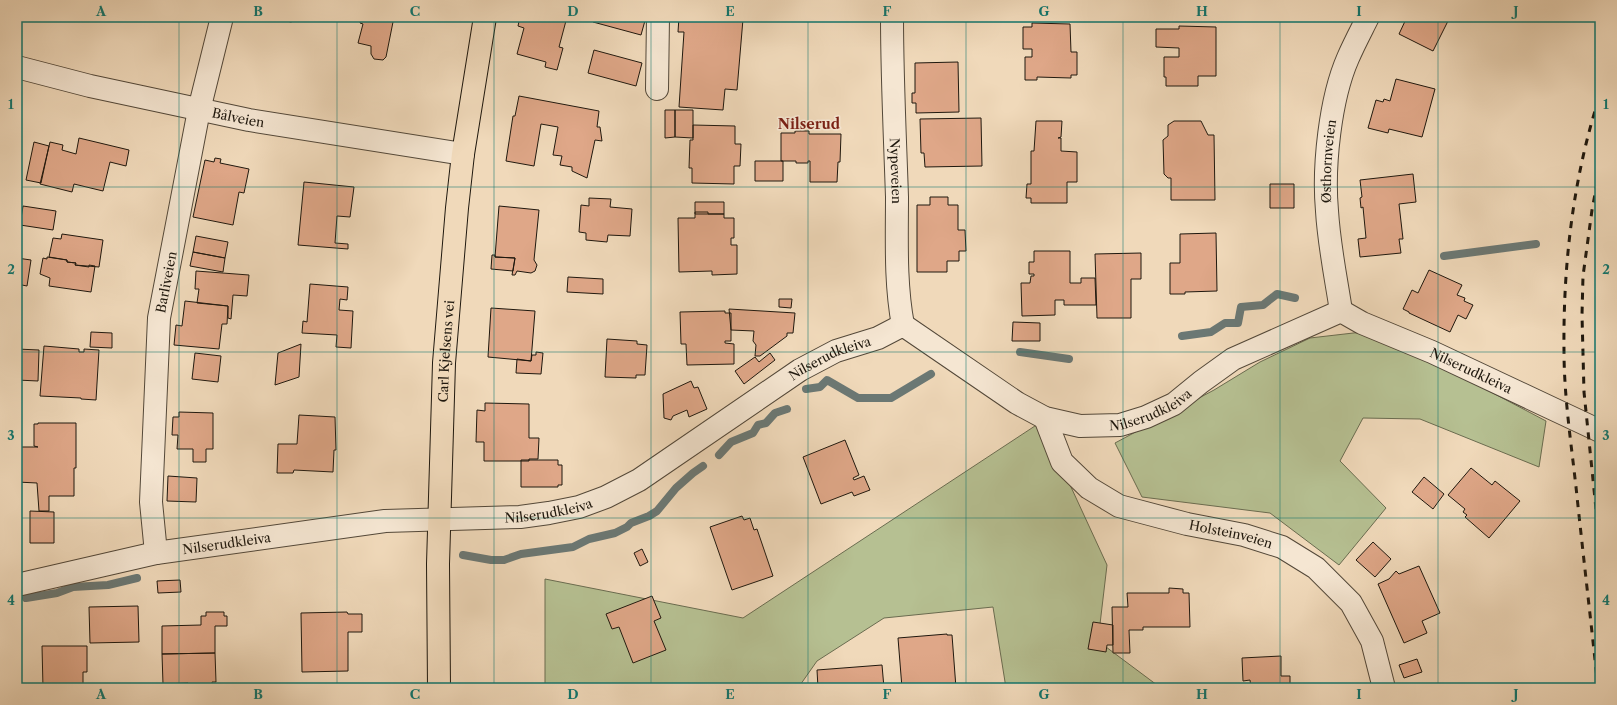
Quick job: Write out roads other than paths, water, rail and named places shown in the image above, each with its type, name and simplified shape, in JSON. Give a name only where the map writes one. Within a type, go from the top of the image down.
[{"type":"main road","name":"Carl Kjelsens vei","points":[[439,688],[438,564],[444,363],[463,154],[485,17]]},
{"type":"street","name":"Barliveien","points":[[156,553],[151,502],[159,318],[199,110],[222,17]]},
{"type":"street","points":[[657,89],[658,17]]},
{"type":"street","name":"Nypeveien","points":[[892,17],[892,97],[897,195],[898,302],[903,325]]},
{"type":"street","name":"Østhornveien","points":[[1341,311],[1326,210],[1327,166],[1332,121],[1347,59],[1368,17]]},
{"type":"street","name":"Bålveien","points":[[17,67],[90,86],[249,120],[463,154]]},
{"type":"street","name":"Nilserudkleiva","points":[[17,585],[156,553],[385,521],[489,518],[549,513],[578,506],[606,497],[639,480],[800,370],[836,351],[878,338],[903,325],[1017,403],[1045,418],[1080,426],[1120,425],[1146,417],[1174,404],[1233,359],[1341,311],[1362,323],[1432,352],[1600,431]]},
{"type":"street","name":"Holsteinveien","points":[[1045,418],[1062,462],[1089,488],[1119,506],[1187,524],[1244,534],[1282,547],[1316,568],[1351,603],[1372,641],[1384,688]]},
{"type":"waterway","points":[[1444,256],[1536,244]]},
{"type":"waterway","points":[[1182,336],[1211,332],[1225,323],[1238,323],[1241,307],[1263,305],[1277,294],[1295,298]]},
{"type":"waterway","points":[[1020,352],[1069,359]]},
{"type":"waterway","points":[[806,389],[820,387],[827,380],[858,398],[891,398],[931,374]]},
{"type":"waterway","points":[[719,455],[731,442],[753,433],[758,425],[766,423],[775,413],[787,409]]},
{"type":"waterway","points":[[463,555],[491,560],[504,560],[521,554],[573,547],[589,539],[615,533],[627,527],[631,523],[657,511],[676,488],[703,466]]},
{"type":"waterway","points":[[26,598],[57,593],[73,587],[108,585],[137,578]]},
{"type":"railway","points":[[1598,688],[1568,419],[1565,385],[1564,319],[1565,286],[1576,189],[1600,95]]},
{"type":"railway","points":[[1600,168],[1592,210],[1583,276],[1582,315],[1584,392],[1600,548]]},
{"type":"district","name":"Nilserud","points":[[809,124]]}]
